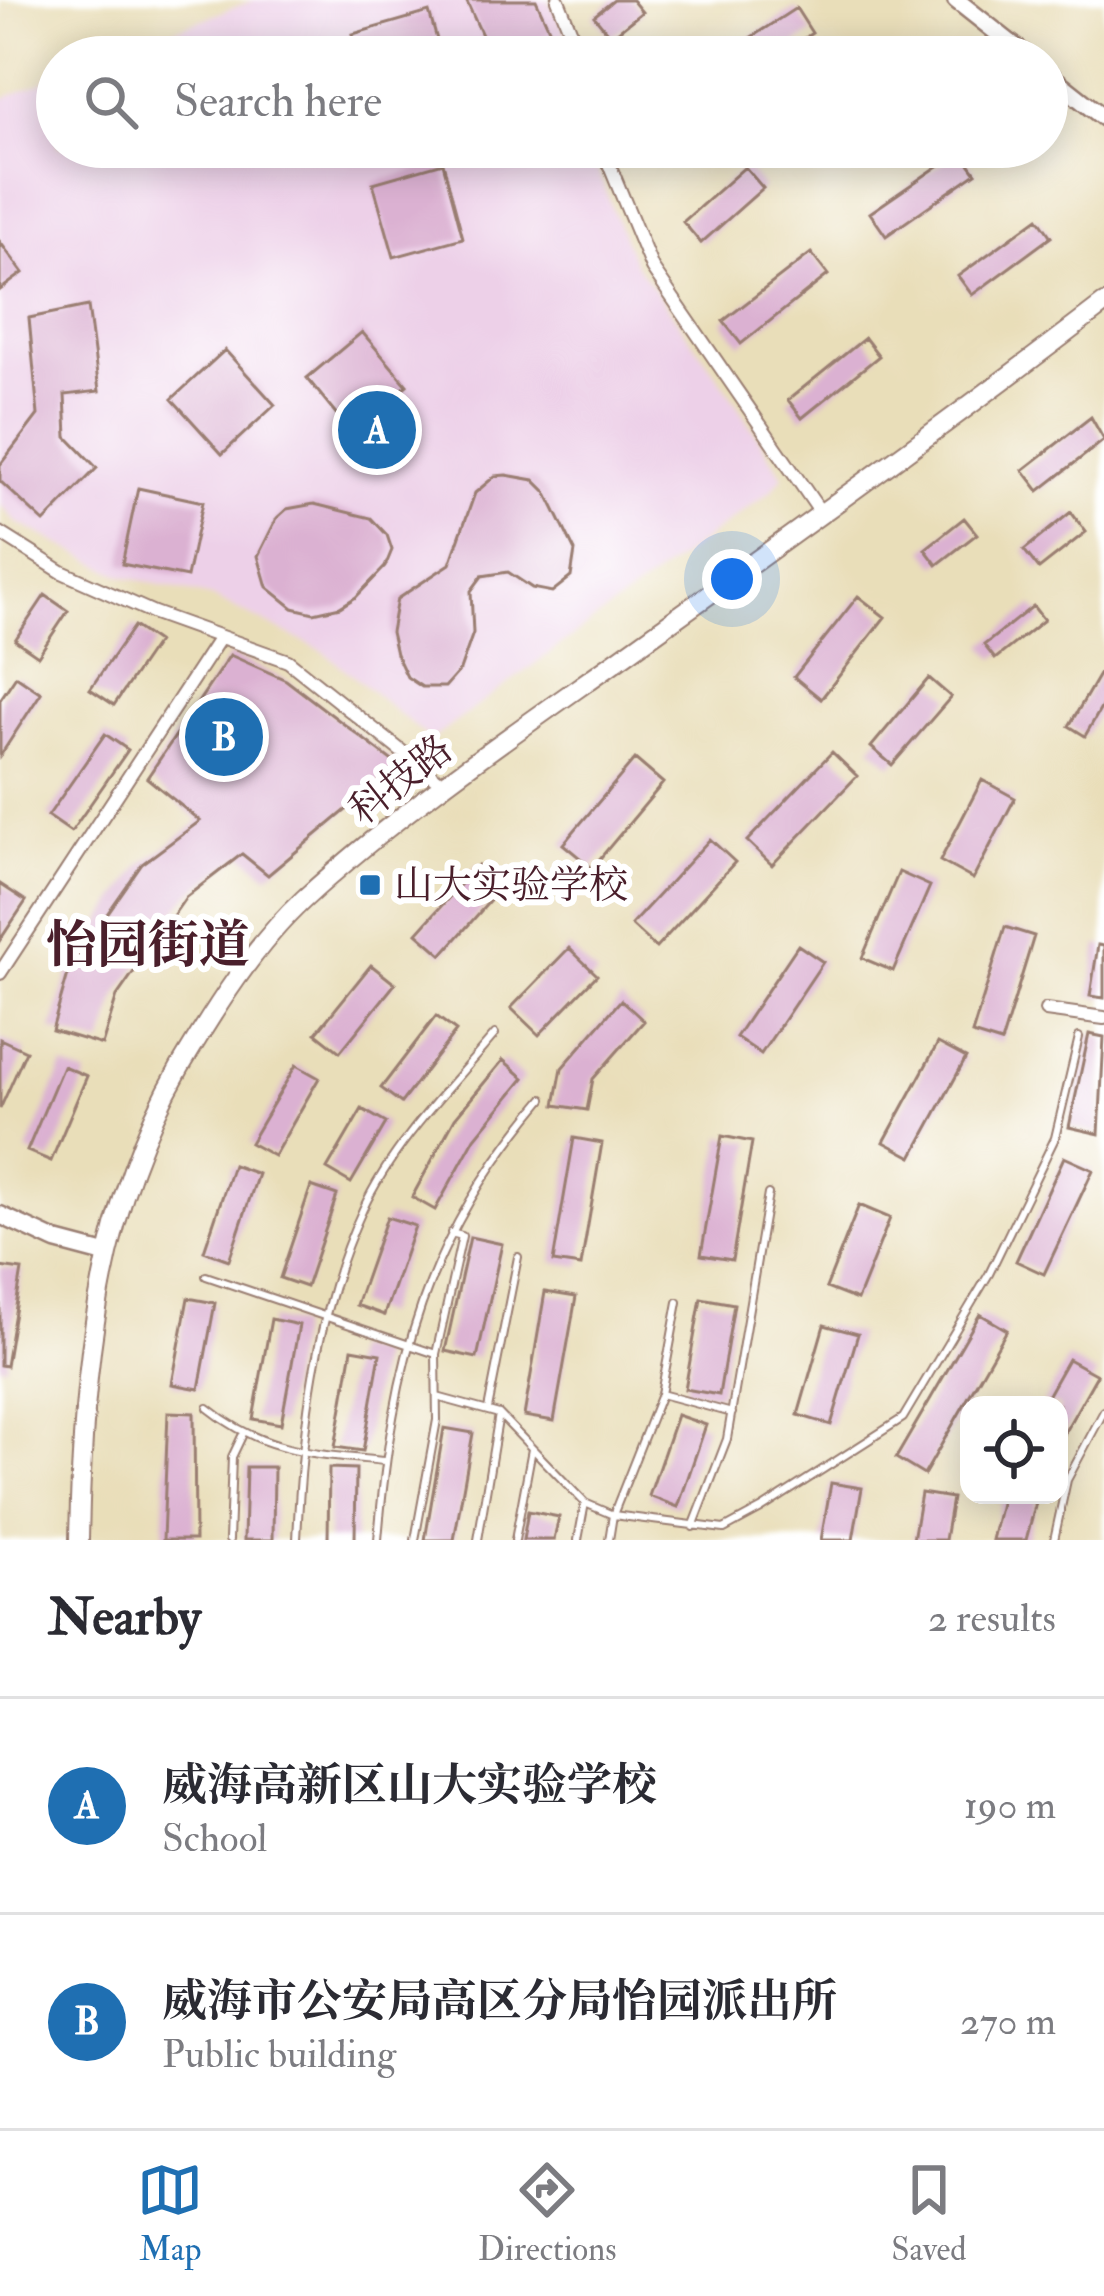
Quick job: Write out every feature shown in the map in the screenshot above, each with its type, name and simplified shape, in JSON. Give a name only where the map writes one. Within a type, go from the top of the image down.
[{"type":"main road","points":[[956,0],[1001,36]]},
{"type":"main road","points":[[1068,90],[1104,118]]},
{"type":"main road","name":"科技路","points":[[79,1540],[81,1404],[105,1254],[137,1159],[179,1069],[247,966],[301,901],[446,787],[1104,304]]},
{"type":"main road","points":[[0,1215],[56,1241],[105,1254]]},
{"type":"street","points":[[558,0],[573,36]]},
{"type":"street","points":[[611,168],[652,268],[820,513]]},
{"type":"street","points":[[0,533],[62,572],[220,639],[288,662],[446,787]]},
{"type":"street","points":[[0,973],[220,639]]},
{"type":"street","points":[[1046,1010],[1104,1018]]},
{"type":"lane","points":[[297,1540],[301,1452],[325,1316],[364,1208],[414,1130],[495,1034]]},
{"type":"lane","points":[[437,1397],[499,1414],[585,1503],[614,1515],[724,1529],[903,1418],[988,1274],[1055,1138],[1079,1037]]},
{"type":"lane","points":[[377,1540],[384,1461],[407,1342],[433,1264],[496,1155],[544,1099]]},
{"type":"lane","points":[[693,1527],[732,1413],[768,1194]]},
{"type":"lane","points":[[415,1540],[437,1397],[436,1354],[462,1236],[450,1232]]},
{"type":"lane","points":[[488,1408],[518,1257]]},
{"type":"lane","points":[[206,1276],[436,1354]]},
{"type":"lane","points":[[609,1540],[614,1515],[661,1394],[678,1302]]},
{"type":"lane","points":[[661,1394],[732,1413]]},
{"type":"lane","points":[[208,1408],[242,1436],[301,1452],[384,1461]]},
{"type":"lane","points":[[1054,1540],[1066,1480],[1104,1411]]},
{"type":"lane","points":[[478,1540],[499,1414]]},
{"type":"lane","points":[[230,1540],[232,1457],[242,1436]]},
{"type":"lane","points":[[515,1540],[532,1449]]},
{"type":"lane","points":[[578,1540],[585,1503]]},
{"type":"shaded area","points":[[254,0],[548,0],[566,36],[158,36]]},
{"type":"shaded area","points":[[36,85],[36,168],[596,168],[634,262],[723,383],[783,476],[771,491],[431,740],[323,651],[211,597],[122,576],[16,522],[0,504],[0,100]]},
{"type":"building","points":[[466,0],[536,0],[551,33],[544,36],[482,36]]},
{"type":"building","points":[[614,0],[632,0],[642,12],[612,36],[594,16]]},
{"type":"building","points":[[796,8],[812,33],[808,36],[753,36]]},
{"type":"building","points":[[429,12],[436,36],[354,36]]},
{"type":"building","points":[[426,168],[444,168],[463,238],[394,257],[373,183]]},
{"type":"building","points":[[744,168],[763,188],[701,243],[683,222]]},
{"type":"building","points":[[935,168],[972,168],[976,173],[886,236],[870,213]]},
{"type":"building","points":[[1038,218],[1051,237],[972,295],[958,276]]},
{"type":"building","points":[[0,242],[23,273],[0,290]]},
{"type":"building","points":[[811,253],[828,275],[741,344],[723,321]]},
{"type":"building","points":[[88,306],[99,391],[65,395],[67,437],[97,468],[44,522],[0,481],[0,465],[38,415],[29,318]]},
{"type":"building","points":[[362,332],[407,385],[351,432],[307,378]]},
{"type":"building","points":[[865,338],[879,356],[802,418],[788,400]]},
{"type":"building","points":[[225,350],[275,405],[222,454],[172,399]]},
{"type":"building","points":[[1091,417],[1104,440],[1039,491],[1023,470]]},
{"type":"building","points":[[495,476],[534,480],[546,492],[575,551],[571,577],[552,592],[532,588],[508,572],[482,576],[471,591],[473,633],[460,670],[445,687],[422,687],[407,677],[396,654],[391,632],[397,599],[450,564],[475,493]]},
{"type":"building","points":[[138,488],[203,502],[187,577],[122,564]]},
{"type":"building","points":[[314,504],[371,518],[387,535],[392,550],[385,567],[356,597],[340,607],[314,613],[293,608],[267,587],[258,556],[277,518],[287,509]]},
{"type":"building","points":[[1071,512],[1086,532],[1039,569],[1024,550]]},
{"type":"building","points":[[964,518],[977,534],[937,565],[925,549]]},
{"type":"building","points":[[45,595],[68,611],[38,656],[15,640]]},
{"type":"building","points":[[858,596],[885,617],[821,699],[794,677]]},
{"type":"building","points":[[1033,606],[1044,620],[995,659],[984,645]]},
{"type":"building","points":[[134,626],[157,642],[114,705],[90,689]]},
{"type":"building","points":[[230,655],[286,680],[399,766],[268,875],[242,854],[186,897],[117,996],[102,1045],[52,1030],[70,967],[142,864],[200,821],[147,778]]},
{"type":"building","points":[[1104,666],[1104,703],[1085,736],[1069,726]]},
{"type":"building","points":[[16,676],[41,693],[0,756],[0,700]]},
{"type":"building","points":[[929,678],[951,697],[892,765],[871,747]]},
{"type":"building","points":[[105,734],[128,750],[71,832],[48,816]]},
{"type":"building","points":[[832,752],[857,776],[772,865],[747,841]]},
{"type":"building","points":[[635,759],[663,783],[592,868],[563,844]]},
{"type":"building","points":[[982,780],[1015,798],[973,879],[940,861]]},
{"type":"building","points":[[710,839],[735,862],[656,948],[631,925]]},
{"type":"building","points":[[478,865],[502,887],[442,955],[417,933]]},
{"type":"building","points":[[899,872],[930,886],[893,971],[862,958]]},
{"type":"building","points":[[0,884],[26,901],[0,940]]},
{"type":"building","points":[[1005,927],[1034,936],[1001,1043],[972,1034]]},
{"type":"building","points":[[798,945],[823,962],[761,1054],[736,1037]]},
{"type":"building","points":[[1098,945],[1104,946],[1104,998],[1090,996]]},
{"type":"building","points":[[569,948],[597,975],[539,1035],[511,1008]]},
{"type":"building","points":[[371,965],[395,984],[340,1052],[316,1033]]},
{"type":"building","points":[[621,1000],[644,1021],[593,1079],[587,1110],[555,1105],[562,1068]]},
{"type":"building","points":[[436,1016],[456,1031],[401,1103],[381,1088]]},
{"type":"building","points":[[1089,1034],[1104,1037],[1099,1134],[1069,1127]]},
{"type":"building","points":[[0,1039],[26,1051],[0,1109]]},
{"type":"building","points":[[938,1043],[966,1058],[912,1157],[884,1142]]},
{"type":"building","points":[[503,1060],[524,1078],[475,1138],[435,1210],[412,1197],[455,1118]]},
{"type":"building","points":[[296,1065],[319,1078],[274,1156],[250,1143]]},
{"type":"building","points":[[63,1066],[87,1076],[51,1161],[27,1151]]},
{"type":"building","points":[[362,1109],[386,1123],[351,1183],[327,1169]]},
{"type":"building","points":[[722,1136],[752,1142],[732,1260],[701,1255]]},
{"type":"building","points":[[574,1138],[602,1143],[581,1266],[553,1262]]},
{"type":"building","points":[[1064,1157],[1093,1170],[1044,1274],[1016,1261]]},
{"type":"building","points":[[233,1165],[258,1174],[229,1260],[204,1251]]},
{"type":"building","points":[[311,1186],[337,1195],[306,1287],[280,1278]]},
{"type":"building","points":[[859,1205],[890,1218],[857,1300],[826,1288]]},
{"type":"building","points":[[387,1217],[415,1226],[384,1315],[356,1305]]},
{"type":"building","points":[[470,1237],[502,1244],[477,1358],[445,1351]]},
{"type":"building","points":[[0,1267],[22,1270],[6,1366],[0,1365]]},
{"type":"building","points":[[545,1292],[576,1297],[554,1421],[524,1416]]},
{"type":"building","points":[[188,1298],[215,1303],[199,1389],[172,1384]]},
{"type":"building","points":[[701,1298],[734,1304],[719,1395],[685,1389]]},
{"type":"building","points":[[980,1314],[1007,1330],[969,1396],[960,1396],[960,1412],[924,1475],[896,1458]]},
{"type":"building","points":[[271,1319],[299,1325],[281,1424],[253,1419]]},
{"type":"building","points":[[824,1325],[858,1334],[831,1425],[798,1415]]},
{"type":"building","points":[[352,1349],[380,1354],[363,1451],[335,1447]]},
{"type":"building","points":[[1068,1359],[1097,1375],[1068,1426],[1068,1396],[1047,1396]]},
{"type":"building","points":[[168,1412],[194,1413],[195,1540],[163,1540]]},
{"type":"building","points":[[677,1415],[706,1425],[678,1507],[649,1496]]},
{"type":"building","points":[[444,1428],[473,1433],[454,1540],[425,1540]]},
{"type":"building","points":[[246,1467],[274,1467],[273,1540],[244,1540]]},
{"type":"building","points":[[329,1468],[356,1469],[355,1540],[328,1540]]},
{"type":"building","points":[[831,1483],[862,1488],[853,1540],[821,1540]]},
{"type":"building","points":[[921,1493],[952,1498],[945,1540],[913,1540]]},
{"type":"building","points":[[1001,1504],[1036,1504],[1026,1540],[992,1540]]},
{"type":"building","points":[[528,1511],[559,1517],[554,1540],[523,1540]]},
{"type":"place","name":"威海高新区山大实验学校","points":[[377,430]]},
{"type":"place","name":"威海市公安局高区分局怡园派出所","points":[[224,737]]},
{"type":"place","name":"山大实验学校","points":[[370,885]]},
{"type":"district","name":"怡园街道","points":[[148,946]]}]
